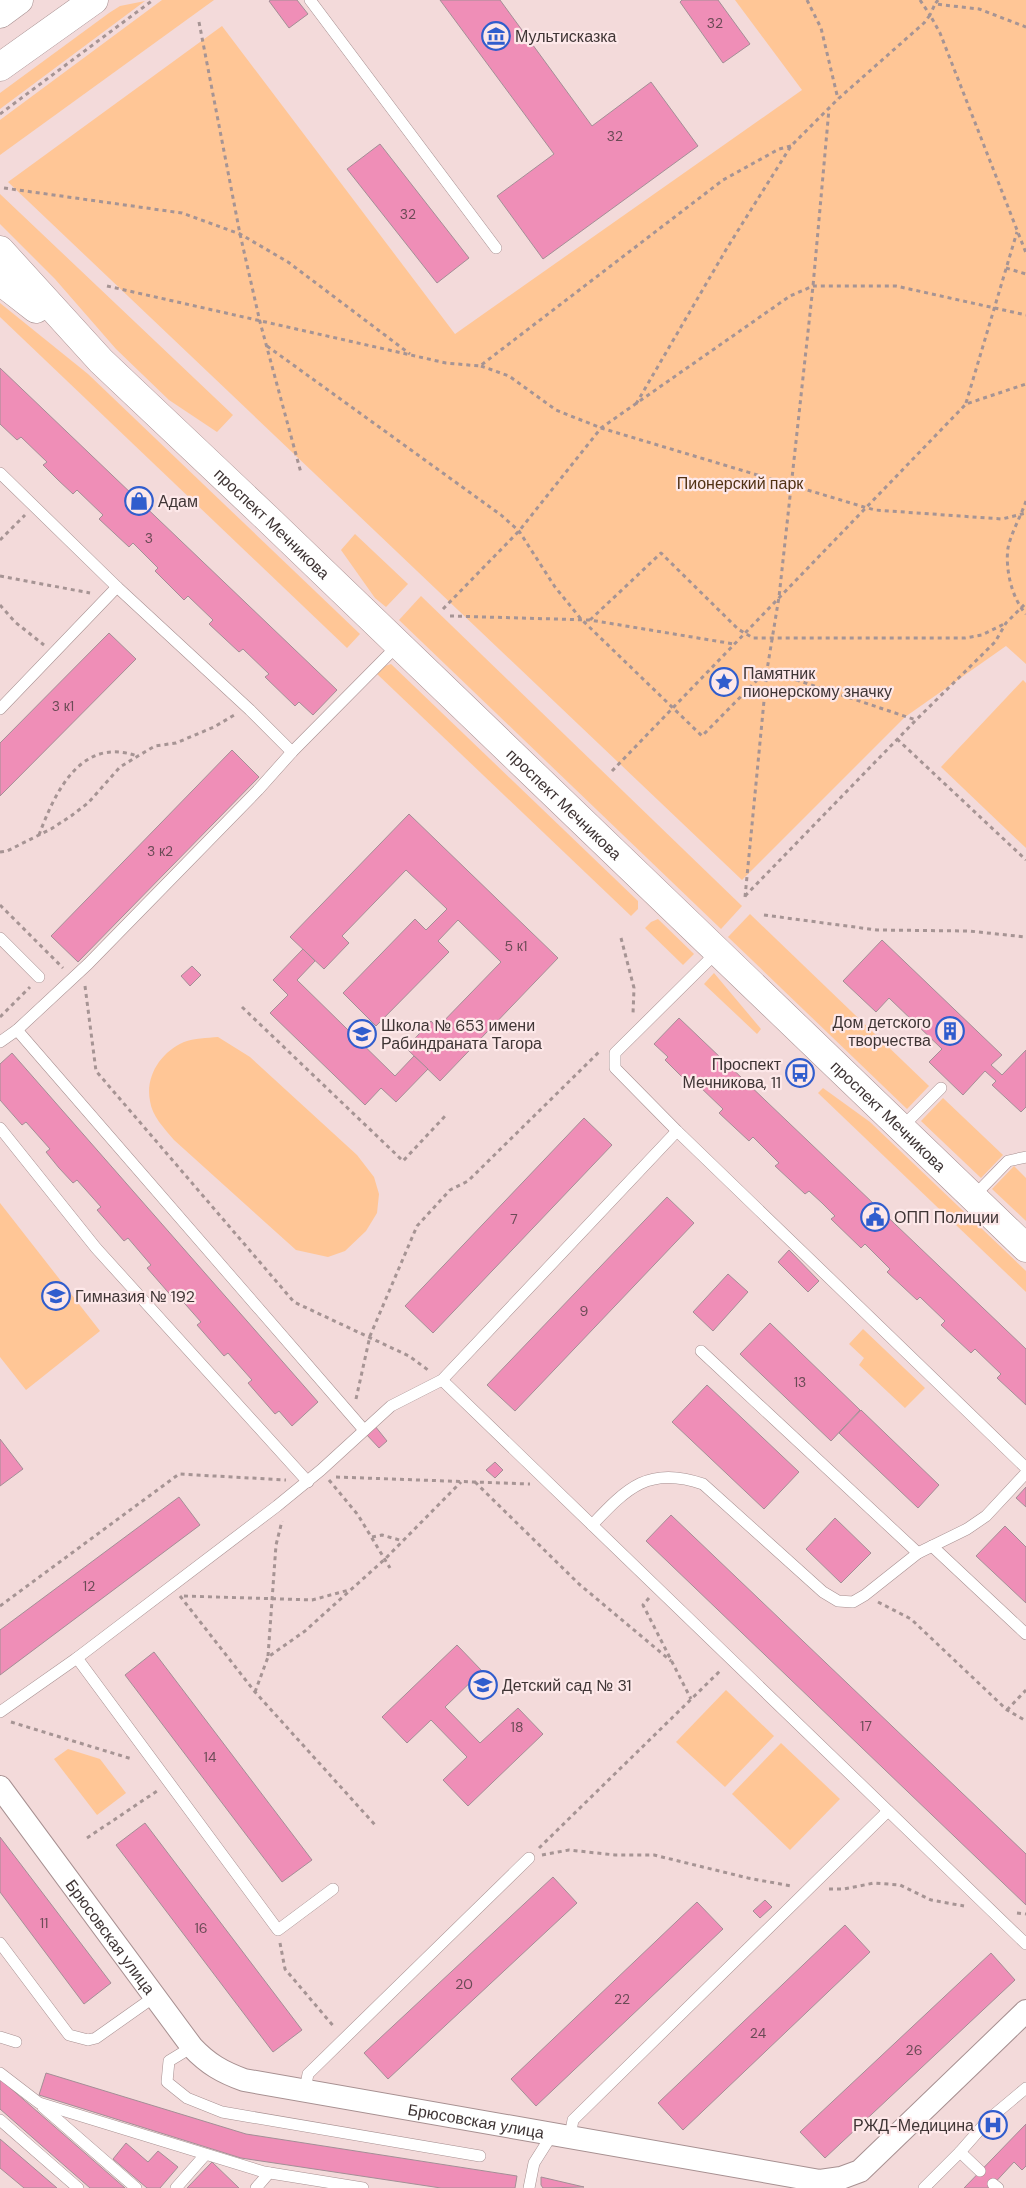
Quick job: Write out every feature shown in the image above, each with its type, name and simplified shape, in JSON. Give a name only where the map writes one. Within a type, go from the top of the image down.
[{"type":"street","points":[[0,14],[19,0]]},
{"type":"street","points":[[0,67],[95,1]]},
{"type":"street","name":"проспект Мечникова","points":[[0,250],[101,361],[399,644],[1026,1248]]},
{"type":"street","name":"проспект Мечникова","points":[[0,281],[101,361]]},
{"type":"street","name":"Брюсовская улица","points":[[0,1787],[192,2047],[205,2061],[222,2072],[244,2080],[561,2134],[820,2181],[841,2178],[860,2171],[1026,2012]]},
{"type":"lane","points":[[310,0],[496,248]]},
{"type":"lane","points":[[0,472],[117,587],[247,707],[292,752]]},
{"type":"lane","points":[[0,709],[117,587]]},
{"type":"lane","points":[[0,1042],[17,1030],[73,978],[399,644]]},
{"type":"lane","points":[[0,938],[39,977]]},
{"type":"lane","points":[[718,952],[615,1053],[615,1068],[677,1131],[1026,1468]]},
{"type":"lane","points":[[17,1030],[364,1430]]},
{"type":"lane","points":[[901,1128],[941,1088]]},
{"type":"lane","points":[[0,1128],[96,1248],[308,1482]]},
{"type":"lane","points":[[0,1712],[77,1658],[308,1482],[391,1406],[442,1380],[677,1131]]},
{"type":"lane","points":[[973,1197],[1008,1161],[1026,1158]]},
{"type":"lane","points":[[702,1351],[918,1553]]},
{"type":"lane","points":[[442,1380],[1026,1944]]},
{"type":"lane","points":[[592,1525],[618,1497],[644,1481],[664,1476],[684,1477],[703,1484],[823,1592],[838,1600],[853,1602],[866,1595],[918,1553],[967,1529],[986,1516],[1026,1473]]},
{"type":"lane","points":[[932,1546],[1026,1634]]},
{"type":"lane","points":[[77,1658],[278,1930],[333,1888]]},
{"type":"lane","points":[[529,2188],[534,2163],[573,2120],[888,1811]]},
{"type":"lane","points":[[305,2090],[308,2074],[529,1858]]},
{"type":"lane","points":[[0,1943],[69,2035],[88,2040],[96,2038],[154,1997]]},
{"type":"lane","points":[[0,2037],[16,2042]]},
{"type":"lane","points":[[192,2047],[169,2061],[167,2082],[187,2098],[222,2112],[480,2156]]},
{"type":"lane","points":[[0,2073],[39,2103],[136,2188]]},
{"type":"lane","points":[[924,2188],[990,2120],[1026,2088]]},
{"type":"lane","points":[[39,2103],[269,2173],[347,2187],[363,2188]]},
{"type":"lane","points":[[0,2120],[78,2188]]},
{"type":"lane","points":[[960,2152],[980,2171]]},
{"type":"lane","points":[[176,2188],[205,2155]]},
{"type":"lane","points":[[256,2188],[269,2173]]},
{"type":"path","points":[[0,114],[153,0]]},
{"type":"path","points":[[807,0],[821,28],[838,99]]},
{"type":"path","points":[[920,0],[940,33],[1026,253]]},
{"type":"path","points":[[636,404],[727,248],[791,146],[838,99],[924,23],[938,0]]},
{"type":"path","points":[[936,4],[979,9],[1026,27]]},
{"type":"path","points":[[199,22],[240,234],[260,322],[301,472]]},
{"type":"path","points":[[828,109],[813,286],[779,597],[767,670],[745,897],[897,739],[995,642],[1006,623],[1026,603]]},
{"type":"path","points":[[480,366],[723,180],[779,149],[791,146]]},
{"type":"path","points":[[4,188],[182,213],[240,234],[288,262],[412,355]]},
{"type":"path","points":[[966,404],[1017,232]]},
{"type":"path","points":[[1006,268],[1026,274]]},
{"type":"path","points":[[107,286],[446,363],[480,366],[509,376],[556,410],[601,428],[875,510],[1002,520],[1026,513]]},
{"type":"path","points":[[443,609],[520,531],[601,428],[790,296],[813,286],[896,286],[1026,314]]},
{"type":"path","points":[[267,346],[501,515],[520,531],[555,588],[580,619],[702,736],[767,670]]},
{"type":"path","points":[[612,771],[864,507],[966,404],[1026,384]]},
{"type":"path","points":[[1026,501],[1008,548],[1009,579],[1020,608],[1026,614]]},
{"type":"path","points":[[0,540],[34,506]]},
{"type":"path","points":[[590,620],[662,553],[744,634],[753,638],[965,638],[982,635],[1006,623]]},
{"type":"path","points":[[0,576],[108,596]]},
{"type":"path","points":[[0,605],[14,622],[54,653]]},
{"type":"path","points":[[450,616],[580,619],[735,644]]},
{"type":"path","points":[[767,670],[916,720]]},
{"type":"path","points":[[0,852],[7,851],[51,829],[88,803],[120,767],[155,746],[176,743],[214,727],[247,707]]},
{"type":"path","points":[[897,739],[1026,860]]},
{"type":"path","points":[[39,835],[50,806],[80,764],[106,751],[122,750],[138,756]]},
{"type":"path","points":[[0,905],[73,978]]},
{"type":"path","points":[[764,915],[878,930],[968,931],[1026,937]]},
{"type":"path","points":[[621,938],[634,988],[633,1019],[640,1012]]},
{"type":"path","points":[[83,968],[96,1071],[294,1302],[370,1336],[409,1356],[442,1380]]},
{"type":"path","points":[[0,1017],[39,977]]},
{"type":"path","points":[[242,1007],[403,1160],[447,1114]]},
{"type":"path","points":[[352,1417],[370,1336],[417,1226],[450,1190],[468,1181],[606,1046]]},
{"type":"path","points":[[0,1606],[179,1474],[308,1482]]},
{"type":"path","points":[[390,1568],[358,1515],[326,1477],[550,1485]]},
{"type":"path","points":[[268,1656],[304,1631],[352,1589],[385,1559],[461,1482]]},
{"type":"path","points":[[475,1482],[578,1584],[672,1660]]},
{"type":"path","points":[[255,1692],[268,1656],[276,1545],[289,1496]]},
{"type":"path","points":[[372,1537],[382,1535],[402,1541]]},
{"type":"path","points":[[172,1585],[255,1692],[376,1826]]},
{"type":"path","points":[[657,1588],[643,1605],[691,1699]]},
{"type":"path","points":[[180,1596],[312,1600],[352,1589]]},
{"type":"path","points":[[866,1595],[911,1619],[1007,1710],[1026,1721]]},
{"type":"path","points":[[529,1858],[731,1660]]},
{"type":"path","points":[[1007,1710],[1026,1690]]},
{"type":"path","points":[[11,1722],[156,1766]]},
{"type":"path","points":[[87,1838],[168,1782]]},
{"type":"path","points":[[529,1858],[569,1850],[615,1855],[654,1855],[739,1876],[809,1889],[844,1889],[874,1883],[900,1884],[931,1900],[991,1911],[1026,1914]]},
{"type":"path","points":[[278,1930],[285,1969],[344,2038]]},
{"type":"green space","points":[[162,0],[214,0],[0,155],[0,120]]},
{"type":"green space","name":"Пионерский парк","points":[[735,0],[1026,0],[1026,664],[1006,646],[905,717],[742,880],[8,182],[222,26],[455,334],[802,90]]},
{"type":"green space","points":[[145,1],[0,109],[0,93],[120,6]]},
{"type":"green space","points":[[0,194],[233,415],[217,432],[169,400],[116,349],[55,279],[0,224]]},
{"type":"green space","points":[[0,303],[88,374],[360,634],[347,648],[0,317]]},
{"type":"green space","points":[[355,534],[408,584],[386,607],[375,598],[341,550]]},
{"type":"green space","points":[[421,596],[742,906],[721,929],[399,620]]},
{"type":"green space","points":[[391,664],[638,901],[638,909],[631,916],[376,673],[382,667]]},
{"type":"green space","points":[[1023,680],[1026,683],[1026,848],[941,767]]},
{"type":"green space","points":[[750,914],[929,1086],[907,1109],[728,937]]},
{"type":"green space","points":[[658,919],[694,954],[683,965],[645,928],[651,922]]},
{"type":"green space","points":[[714,973],[761,1029],[757,1034],[704,984]]},
{"type":"green space","points":[[218,1037],[250,1057],[357,1155],[374,1177],[379,1194],[377,1213],[366,1231],[345,1251],[328,1257],[296,1250],[174,1140],[156,1117],[151,1106],[149,1092],[152,1074],[162,1058],[184,1042]]},
{"type":"green space","points":[[823,1088],[870,1122],[1026,1271],[1026,1292],[818,1093]]},
{"type":"green space","points":[[943,1098],[1003,1155],[981,1178],[921,1121]]},
{"type":"green space","points":[[1014,1166],[1026,1178],[1026,1221],[992,1189]]},
{"type":"green space","points":[[0,1203],[100,1331],[26,1390],[0,1357]]},
{"type":"green space","points":[[863,1329],[925,1388],[905,1408],[859,1365],[864,1358],[849,1344]]},
{"type":"green space","points":[[726,1690],[774,1736],[725,1787],[676,1742]]},
{"type":"green space","points":[[781,1743],[840,1799],[790,1850],[732,1794]]},
{"type":"green space","points":[[68,1749],[100,1759],[126,1793],[97,1815],[54,1759]]},
{"type":"building","points":[[297,0],[308,14],[289,28],[269,1]]},
{"type":"building","points":[[440,0],[500,0],[592,126],[651,82],[698,146],[543,259],[497,196],[554,154]]},
{"type":"building","points":[[682,0],[718,0],[750,44],[723,63],[680,2]]},
{"type":"building","points":[[380,144],[469,258],[437,283],[347,169]]},
{"type":"building","points":[[0,368],[337,690],[313,715],[299,702],[295,706],[265,677],[269,674],[243,649],[239,652],[209,624],[213,620],[188,596],[184,600],[155,571],[158,568],[133,543],[129,547],[99,519],[103,515],[77,490],[73,494],[43,465],[47,462],[21,437],[17,440],[0,424]]},
{"type":"building","points":[[109,633],[136,659],[0,796],[0,743]]},
{"type":"building","points":[[232,750],[259,777],[78,962],[51,936]]},
{"type":"building","points":[[409,814],[558,958],[440,1081],[406,1048],[431,1021],[437,1028],[501,962],[458,920],[438,941],[449,952],[376,1026],[343,993],[415,919],[426,930],[447,909],[406,870],[342,936],[349,943],[324,969],[290,937]]},
{"type":"building","name":"Дом детского творчества","points":[[882,940],[1002,1055],[991,1065],[1002,1075],[1026,1050],[1026,1107],[1021,1112],[992,1085],[996,1081],[985,1071],[963,1095],[929,1062],[942,1049],[889,998],[876,1012],[843,981]]},
{"type":"building","points":[[303,949],[315,961],[297,980],[395,1076],[414,1056],[428,1069],[396,1102],[381,1088],[365,1105],[270,1013],[288,995],[273,980]]},
{"type":"building","points":[[192,966],[201,975],[190,986],[181,976]]},
{"type":"building","points":[[679,1018],[1026,1349],[1026,1405],[997,1378],[1001,1374],[975,1349],[971,1353],[941,1325],[945,1321],[920,1297],[917,1300],[887,1272],[890,1269],[865,1244],[861,1248],[831,1219],[835,1216],[822,1203],[809,1191],[805,1194],[775,1166],[779,1163],[753,1137],[749,1141],[719,1113],[723,1109],[698,1085],[694,1089],[665,1060],[668,1057],[654,1044]]},
{"type":"building","points":[[12,1053],[318,1402],[292,1426],[279,1411],[275,1414],[248,1383],[252,1380],[228,1353],[224,1356],[197,1325],[201,1322],[178,1296],[174,1299],[147,1268],[151,1265],[128,1238],[124,1241],[97,1210],[101,1207],[77,1180],[73,1183],[59,1168],[46,1152],[50,1149],[26,1122],[22,1125],[0,1100],[0,1064]]},
{"type":"building","points":[[584,1118],[612,1145],[433,1333],[405,1306]]},
{"type":"building","points":[[667,1197],[694,1223],[515,1411],[487,1385]]},
{"type":"building","points":[[789,1250],[819,1281],[808,1292],[778,1262]]},
{"type":"building","points":[[728,1274],[748,1292],[713,1331],[693,1312]]},
{"type":"building","points":[[770,1323],[860,1410],[831,1441],[740,1354]]},
{"type":"building","points":[[707,1385],[799,1472],[764,1509],[672,1422]]},
{"type":"building","points":[[861,1410],[939,1485],[918,1508],[839,1433]]},
{"type":"building","points":[[375,1426],[387,1441],[379,1448],[366,1434]]},
{"type":"building","points":[[0,1439],[23,1469],[0,1486]]},
{"type":"building","points":[[495,1462],[503,1470],[495,1478],[486,1470]]},
{"type":"building","points":[[1026,1487],[1026,1507],[1016,1498]]},
{"type":"building","points":[[179,1497],[200,1525],[0,1675],[0,1630]]},
{"type":"building","points":[[671,1515],[1026,1854],[1026,1905],[646,1541]]},
{"type":"building","points":[[835,1518],[871,1553],[841,1583],[806,1549]]},
{"type":"building","points":[[1005,1526],[1026,1547],[1026,1603],[976,1556]]},
{"type":"building","points":[[457,1645],[482,1671],[445,1707],[480,1743],[518,1708],[543,1734],[468,1806],[443,1780],[467,1757],[431,1720],[407,1743],[382,1717]]},
{"type":"building","points":[[154,1652],[312,1860],[282,1882],[125,1675]]},
{"type":"building","points":[[145,1823],[302,2030],[273,2052],[116,1845]]},
{"type":"building","points":[[0,1837],[111,1983],[84,2004],[0,1892]]},
{"type":"building","points":[[553,1877],[577,1903],[388,2079],[364,2053]]},
{"type":"building","points":[[765,1900],[772,1907],[760,1918],[753,1911]]},
{"type":"building","points":[[697,1902],[723,1929],[536,2106],[511,2079]]},
{"type":"building","points":[[845,1925],[870,1952],[683,2130],[658,2103]]},
{"type":"building","points":[[991,1953],[1015,1980],[825,2158],[800,2132]]},
{"type":"building","points":[[46,2073],[246,2134],[517,2176],[515,2188],[441,2188],[241,2158],[39,2095]]},
{"type":"building","points":[[0,2079],[125,2188],[90,2188],[0,2109]]},
{"type":"building","points":[[1026,2124],[1026,2166],[1022,2170],[1014,2162],[990,2188],[964,2188]]},
{"type":"building","points":[[0,2139],[57,2188],[24,2188],[0,2168]]},
{"type":"building","points":[[126,2143],[148,2162],[158,2151],[178,2167],[160,2188],[147,2188],[113,2159]]},
{"type":"building","points":[[212,2162],[239,2188],[187,2188]]},
{"type":"building","points":[[541,2177],[584,2187],[543,2188]]},
{"type":"place","name":"Мультисказка","points":[[496,36]]},
{"type":"place","name":"Адам","points":[[139,501]]},
{"type":"place","name":"Памятник пионерскому значку","points":[[724,682]]},
{"type":"place","name":"Дом детского творчества","points":[[950,1031]]},
{"type":"place","name":"Школа № 653 имени Рабиндраната Тагора","points":[[362,1034]]},
{"type":"place","name":"Проспект Мечникова, 11","points":[[800,1073]]},
{"type":"place","name":"ОПП Полиции","points":[[875,1217]]},
{"type":"place","name":"Гимназия № 192","points":[[56,1296]]},
{"type":"place","name":"Детский сад № 31","points":[[483,1685]]},
{"type":"place","name":"РЖД-Медицина","points":[[993,2125]]}]
